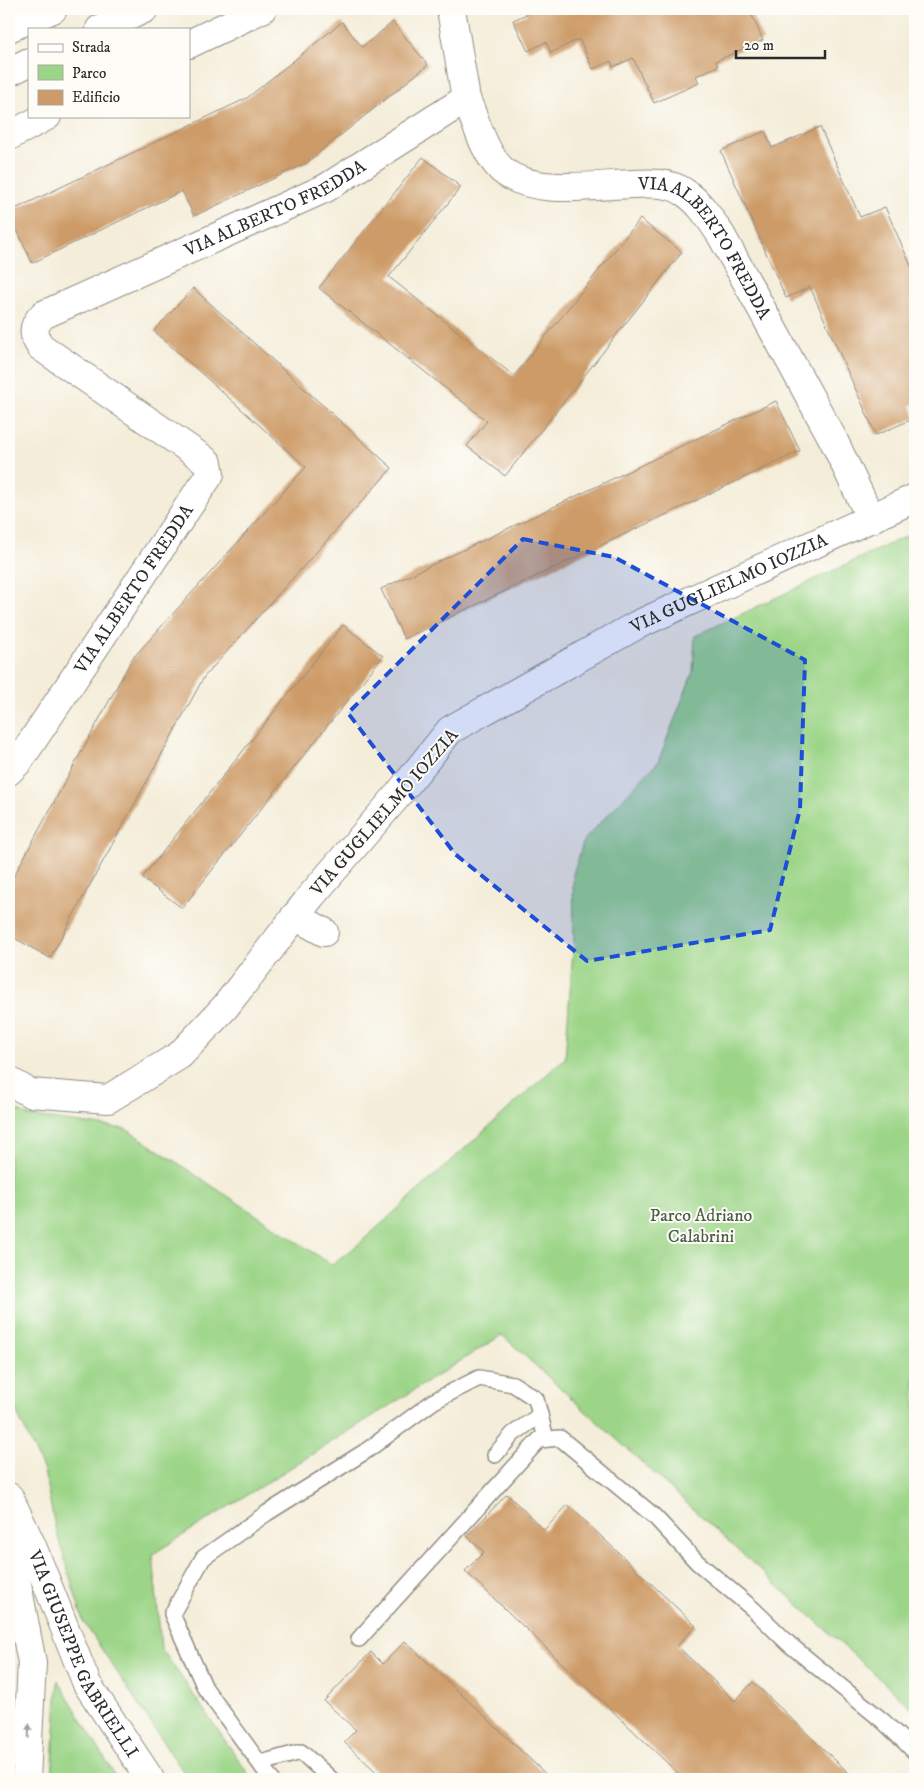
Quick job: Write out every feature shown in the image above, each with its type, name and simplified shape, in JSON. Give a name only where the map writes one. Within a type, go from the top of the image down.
[{"type":"street","points":[[9,28],[53,9]]},
{"type":"street","points":[[102,28],[144,9]]},
{"type":"street","points":[[190,44],[262,9]]},
{"type":"street","points":[[451,9],[466,99]]},
{"type":"street","points":[[9,72],[28,62]]},
{"type":"street","name":"VIA ALBERTO FREDDA","points":[[9,771],[19,761],[210,474],[208,464],[202,458],[41,347],[35,340],[33,330],[37,321],[43,315],[326,188],[466,99],[492,157],[502,169],[514,178],[546,186],[654,183],[682,190],[703,209],[721,235],[833,439],[871,519]]},
{"type":"street","points":[[9,136],[43,118]]},
{"type":"street","name":"VIA GUGLIELMO IOZZIA","points":[[9,1082],[30,1093],[108,1099],[180,1055],[224,1007],[295,916],[398,795],[450,730],[637,625],[915,498]]},
{"type":"street","points":[[295,916],[324,932]]},
{"type":"street","name":"VIA GIUSEPPE GABRIELLI","points":[[9,1497],[32,1546],[87,1684],[150,1779]]},
{"type":"street","points":[[9,1541],[32,1663],[26,1779]]},
{"type":"lane","points":[[271,1779],[205,1688],[172,1614],[203,1558],[267,1513],[370,1448],[434,1401],[479,1378],[513,1384],[536,1399],[546,1439]]},
{"type":"lane","points":[[495,1455],[513,1434],[540,1415]]},
{"type":"lane","points":[[359,1639],[539,1440],[560,1438],[654,1516],[697,1562],[753,1609],[789,1644],[883,1721],[915,1752]]},
{"type":"lane","points":[[261,1763],[301,1752],[331,1779]]},
{"type":"highlighted area","points":[[523,539],[614,557],[805,660],[800,809],[770,930],[587,961],[455,854],[348,713]]},
{"type":"green space","name":"Parco Adriano Calabrini","points":[[915,532],[915,1711],[502,1335],[153,1554],[161,1648],[252,1779],[188,1779],[83,1621],[55,1527],[44,1471],[9,1396],[9,1106],[28,1116],[126,1129],[332,1265],[360,1243],[565,1058],[574,938],[573,874],[584,840],[658,762],[693,672],[695,636]]},
{"type":"green space","points":[[58,1680],[117,1779],[52,1779]]},
{"type":"building","points":[[525,9],[749,9],[763,40],[716,61],[718,66],[696,76],[699,83],[654,103],[633,58],[613,67],[611,61],[593,69],[579,39],[551,53],[546,42],[528,51],[513,20],[527,14]]},
{"type":"building","points":[[342,22],[362,47],[393,22],[428,65],[306,163],[194,216],[182,191],[32,263],[9,212],[247,98]]},
{"type":"building","points":[[820,127],[860,217],[885,207],[915,275],[915,404],[911,405],[915,418],[876,435],[810,287],[786,298],[721,151],[765,131],[772,148]]},
{"type":"building","points":[[423,157],[461,187],[389,277],[514,376],[640,219],[682,252],[505,476],[467,446],[487,421],[319,288]]},
{"type":"building","points":[[193,288],[392,468],[204,677],[50,958],[9,935],[9,885],[132,659],[306,467],[154,331]]},
{"type":"building","points":[[776,401],[800,451],[404,639],[381,589]]},
{"type":"building","points":[[343,625],[383,656],[182,908],[142,878]]},
{"type":"building","points":[[507,1494],[544,1530],[568,1505],[696,1626],[677,1646],[735,1701],[753,1682],[855,1779],[684,1779],[465,1571],[484,1552],[467,1536]]},
{"type":"building","points":[[405,1641],[551,1779],[384,1779],[344,1742],[356,1730],[324,1701],[371,1652],[383,1664]]}]
